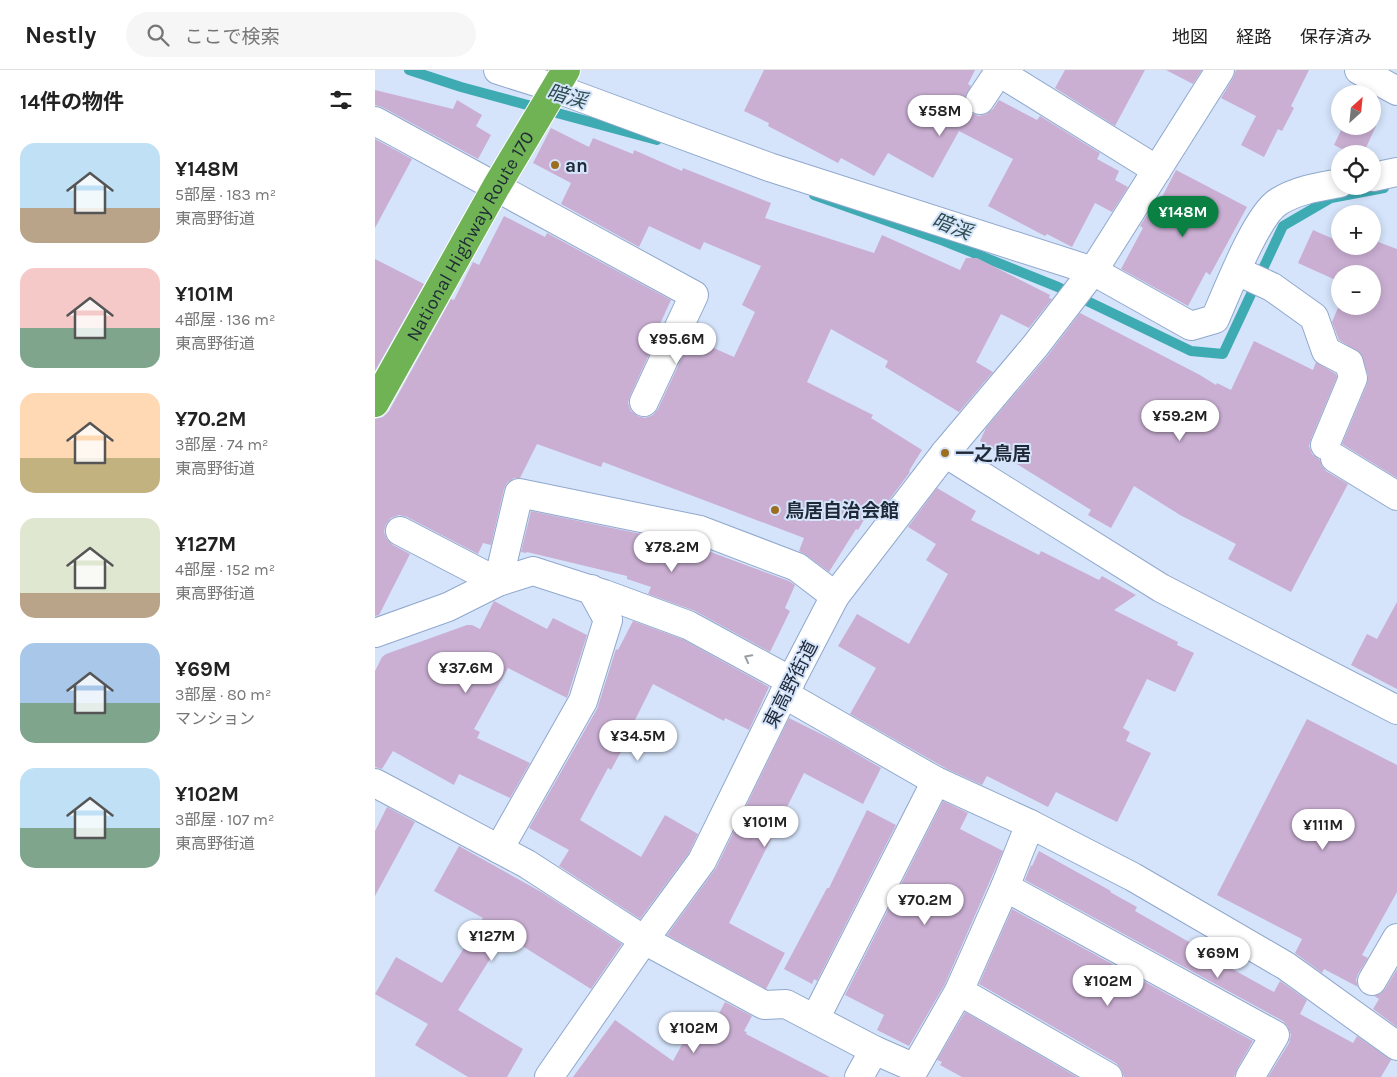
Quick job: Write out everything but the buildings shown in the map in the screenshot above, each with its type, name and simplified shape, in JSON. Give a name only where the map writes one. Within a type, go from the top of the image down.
[{"type":"highway","name":"National Highway Route 170","points":[[375,403],[496,187],[558,83]]},
{"type":"street","points":[[498,70],[558,83],[769,167],[1091,274],[1191,326],[1215,319],[1253,279],[1259,222],[1276,203],[1299,191],[1331,185]]},
{"type":"street","name":"東高野街道","points":[[549,1077],[702,860],[835,596],[945,453],[1036,345],[1091,274],[1220,70]]},
{"type":"street","points":[[1359,70],[1397,91]]},
{"type":"street","points":[[980,100],[1000,71],[1157,170]]},
{"type":"street","points":[[375,121],[694,295],[644,402]]},
{"type":"street","points":[[1381,175],[1397,172]]},
{"type":"street","points":[[1253,279],[1314,316],[1326,351],[1349,363],[1353,378],[1330,452],[1397,496]]},
{"type":"street","points":[[945,453],[1161,588],[1396,706]]},
{"type":"street","points":[[498,582],[519,493],[700,530],[797,567],[835,596]]},
{"type":"street","points":[[400,531],[498,582]]},
{"type":"street","points":[[375,633],[448,607],[498,582],[533,572],[591,589],[688,625],[936,781],[1030,824],[1133,877],[1286,966],[1397,1046]]},
{"type":"street","points":[[499,849],[583,702],[608,620],[591,589]]},
{"type":"street","points":[[815,1019],[936,781]]},
{"type":"street","points":[[375,784],[527,864],[644,940],[764,1005],[786,1004],[874,1050],[915,1068],[959,991],[1005,887],[1030,824]]},
{"type":"street","points":[[1005,887],[1275,1035],[1250,1077]]},
{"type":"street","points":[[1373,981],[1397,938]]},
{"type":"street","points":[[959,991],[1108,1077]]},
{"type":"street","points":[[859,1077],[874,1050]]},
{"type":"waterway","name":"暗渓","points":[[409,70],[461,87],[657,140]]},
{"type":"waterway","name":"暗渓","points":[[814,195],[944,241],[1058,287],[1191,351],[1223,354],[1283,226],[1331,198],[1384,188]]},
{"type":"place","name":"an","points":[[555,165]]},
{"type":"place","name":"一之鳥居","points":[[945,453]]},
{"type":"place","name":"鳥居自治会館","points":[[775,510]]}]
